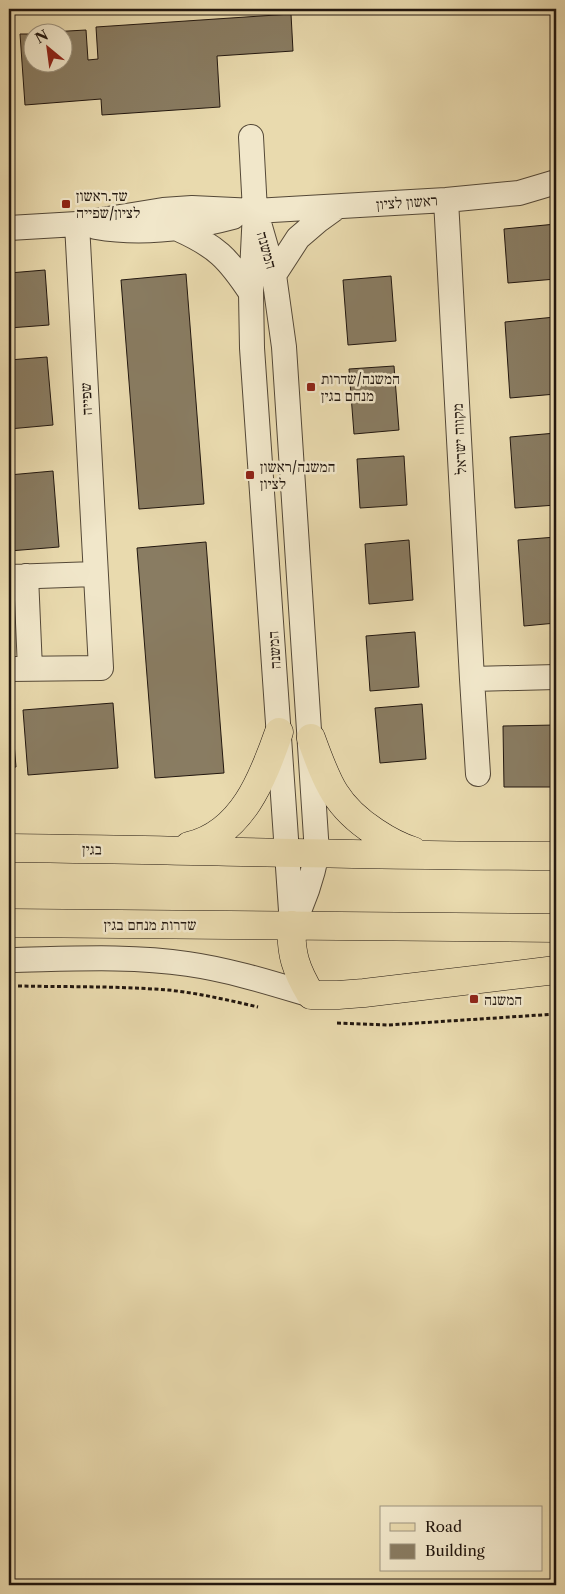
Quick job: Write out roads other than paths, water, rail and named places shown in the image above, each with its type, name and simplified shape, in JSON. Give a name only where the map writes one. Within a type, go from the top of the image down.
[{"type":"main road","points":[[176,850],[214,837],[228,826],[242,810],[268,766],[279,732]]},
{"type":"main road","points":[[311,738],[332,790],[348,812],[385,839],[407,849],[432,856]]},
{"type":"main road","name":"בגין","points":[[9,848],[176,850]]},
{"type":"main road","points":[[176,850],[432,856],[556,856]]},
{"type":"main road","name":"שדרות מנחם בגין","points":[[9,923],[556,928]]},
{"type":"main road","points":[[292,925],[291,949],[301,979],[311,995],[364,993],[556,970]]},
{"type":"street","points":[[251,137],[255,211]]},
{"type":"street","name":"ראשון לציון","points":[[9,228],[77,224],[162,210],[192,208],[255,211],[446,200],[519,193],[556,182]]},
{"type":"street","name":"מקווה ישראל","points":[[446,200],[478,774]]},
{"type":"street","points":[[274,275],[298,238],[337,207]]},
{"type":"street","name":"ראשון לציון","points":[[77,224],[137,232],[202,225],[255,211]]},
{"type":"street","name":"המשנה","points":[[255,211],[274,275],[284,347],[317,853],[312,878],[304,901],[292,925]]},
{"type":"street","name":"המשנה","points":[[255,211],[251,293],[253,358],[288,852]]},
{"type":"street","name":"שפייה","points":[[19,669],[101,668],[77,224]]},
{"type":"street","points":[[178,228],[218,251],[228,261],[251,293]]},
{"type":"street","points":[[19,669],[17,577],[95,574]]},
{"type":"street","points":[[472,679],[556,677]]},
{"type":"street","points":[[288,852],[292,925]]},
{"type":"street","points":[[9,960],[116,959],[165,961],[217,970],[311,995]]},
{"type":"place","name":"שד.ראשון לציון/שפייה","points":[[66,204]]},
{"type":"place","name":"המשנה/שדרות מנחם בגין","points":[[311,387]]},
{"type":"place","name":"המשנה/ראשון לציון","points":[[250,475]]},
{"type":"place","name":"המשנה","points":[[474,999]]}]
